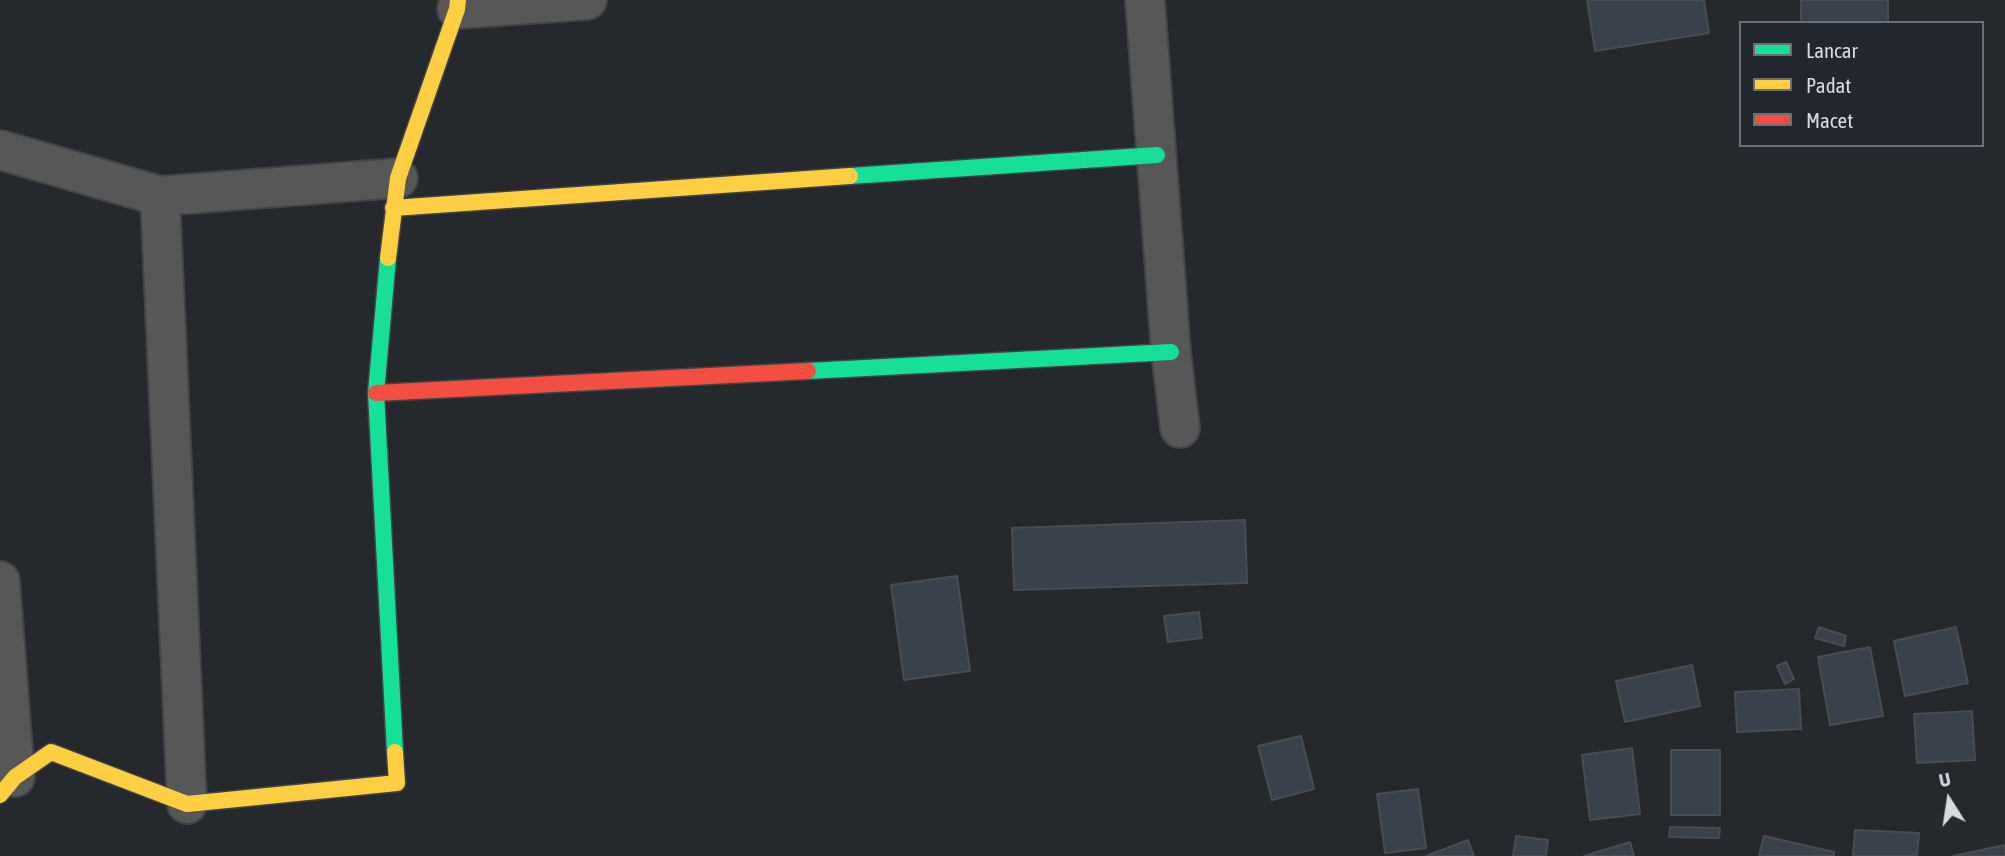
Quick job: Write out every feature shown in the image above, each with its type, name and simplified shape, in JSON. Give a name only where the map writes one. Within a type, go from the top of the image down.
[{"type":"street","points":[[8,786],[51,752],[187,804],[397,783],[376,393],[396,193],[458,5],[587,0]]},
{"type":"street","points":[[1145,0],[1171,352],[1180,428]]},
{"type":"street","points":[[0,150],[160,196],[396,193],[1157,155]]},
{"type":"street","points":[[160,196],[187,804]]},
{"type":"street","points":[[376,393],[1171,352]]},
{"type":"street","points":[[0,581],[8,786]]},
{"type":"building","points":[[1587,0],[1704,0],[1709,33],[1595,51]]},
{"type":"building","points":[[1801,0],[1888,0],[1888,21],[1801,21]]},
{"type":"building","points":[[1245,520],[1247,583],[1014,590],[1012,528]]},
{"type":"building","points":[[957,576],[970,671],[904,680],[891,585]]},
{"type":"building","points":[[1199,612],[1202,638],[1168,642],[1164,616]]},
{"type":"building","points":[[1819,627],[1846,636],[1844,646],[1815,638]]},
{"type":"building","points":[[1956,627],[1968,683],[1905,696],[1894,641]]},
{"type":"building","points":[[1870,647],[1883,716],[1830,725],[1818,657]]},
{"type":"building","points":[[1786,662],[1794,679],[1785,684],[1777,666]]},
{"type":"building","points":[[1692,665],[1700,706],[1625,722],[1616,681]]},
{"type":"building","points":[[1799,689],[1801,729],[1737,732],[1735,692]]},
{"type":"building","points":[[1972,711],[1975,760],[1917,763],[1914,714]]},
{"type":"building","points":[[1301,736],[1314,789],[1272,800],[1258,746]]},
{"type":"building","points":[[1632,748],[1640,814],[1590,820],[1582,755]]},
{"type":"building","points":[[1671,750],[1720,750],[1720,815],[1671,815]]},
{"type":"building","points":[[1418,789],[1426,848],[1385,853],[1377,794]]},
{"type":"building","points":[[1670,827],[1720,828],[1719,838],[1669,837]]},
{"type":"building","points":[[1855,830],[1919,833],[1917,856],[1853,856]]},
{"type":"building","points":[[1516,836],[1548,840],[1546,856],[1513,856]]},
{"type":"building","points":[[1764,836],[1834,852],[1834,856],[1759,856]]},
{"type":"building","points":[[1468,840],[1474,856],[1426,856]]},
{"type":"building","points":[[1630,842],[1634,856],[1584,856]]},
{"type":"building","points":[[2005,845],[2005,856],[1953,856]]},
{"type":"traffic: fast","points":[[850,176],[1157,155]]},
{"type":"traffic: fast","points":[[388,258],[376,393],[395,752]]},
{"type":"traffic: fast","points":[[808,371],[1171,352]]},
{"type":"traffic: slow","points":[[388,258],[398,178],[458,0]]},
{"type":"traffic: slow","points":[[393,208],[850,176]]},
{"type":"traffic: slow","points":[[0,795],[15,777],[51,752],[187,804],[397,783],[395,752]]},
{"type":"traffic: jam","points":[[376,393],[808,371]]}]
